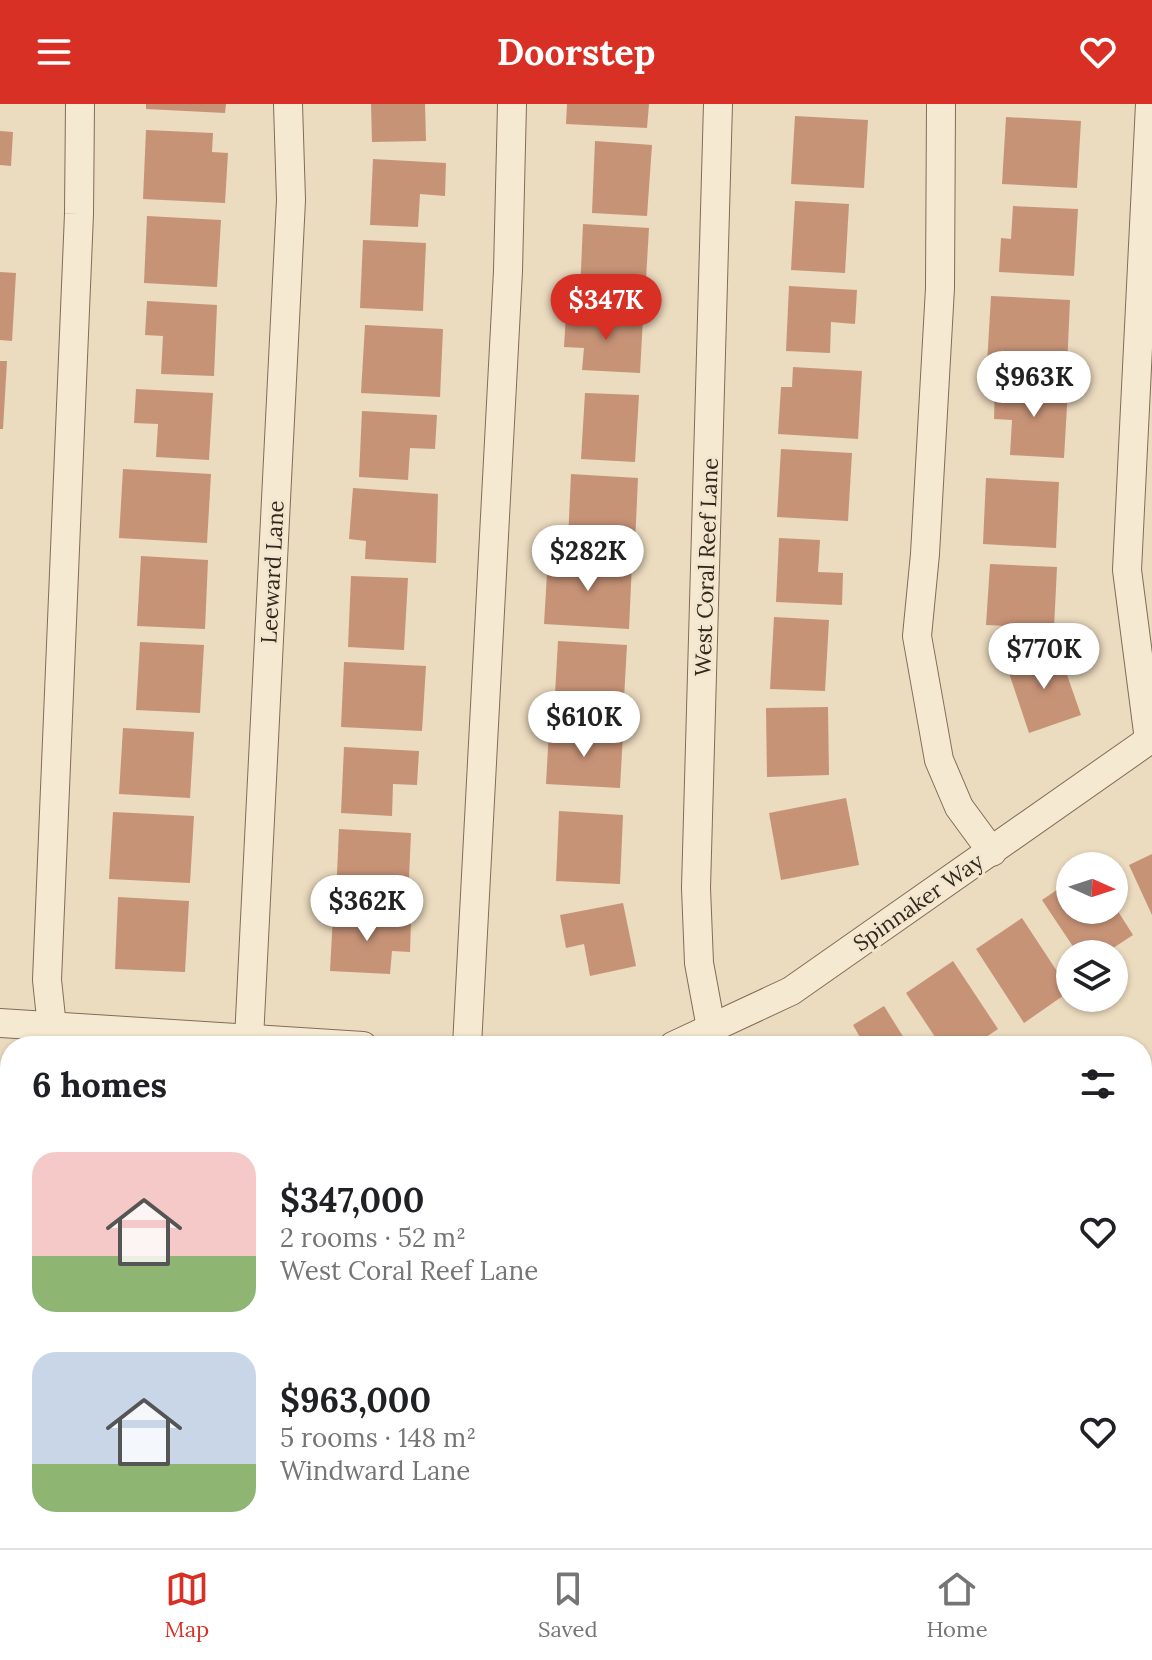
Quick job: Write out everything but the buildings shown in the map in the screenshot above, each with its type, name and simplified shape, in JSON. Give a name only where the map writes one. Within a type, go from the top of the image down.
[{"type":"street","points":[[52,1027],[48,950],[79,214],[80,104]]},
{"type":"street","name":"Leeward Lane","points":[[249,1036],[291,200],[288,104]]},
{"type":"street","points":[[468,1036],[508,271],[512,104]]},
{"type":"street","name":"West Coral Reef Lane","points":[[711,1028],[699,963],[696,888],[718,104]]},
{"type":"street","points":[[941,104],[940,288],[925,554],[917,636],[939,760],[959,807],[992,852]]},
{"type":"street","points":[[1150,104],[1127,570],[1151,739]]},
{"type":"street","name":"Spinnaker Way","points":[[694,1036],[791,991],[1151,739]]},
{"type":"street","points":[[0,1023],[200,1036]]}]
